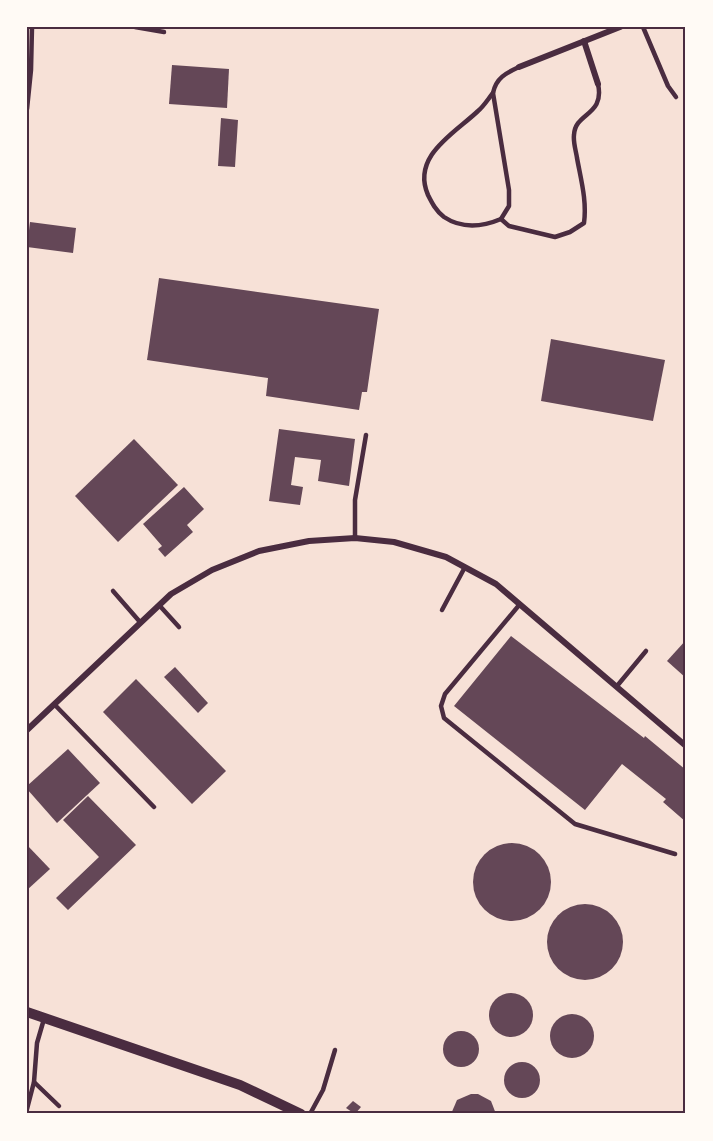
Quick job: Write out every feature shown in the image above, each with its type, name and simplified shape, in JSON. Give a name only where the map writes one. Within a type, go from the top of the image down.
[{"type":"street","points":[[519,67],[584,41],[604,30],[620,27]]},
{"type":"street","points":[[584,41],[598,84]]},
{"type":"street","points":[[27,730],[171,594],[212,570],[259,551],[309,541],[355,538],[394,542],[446,557],[496,584],[686,746]]},
{"type":"street","points":[[27,1012],[240,1085],[302,1114]]},
{"type":"lane","points":[[27,109],[32,27]]},
{"type":"lane","points":[[135,27],[164,32]]},
{"type":"lane","points":[[643,27],[668,86],[676,98]]},
{"type":"lane","points":[[493,93],[480,110],[433,151],[426,163],[424,177],[426,190],[433,206],[444,216],[474,227],[501,219],[509,206],[509,190],[493,93],[495,83],[519,67]]},
{"type":"lane","points":[[501,219],[508,226],[555,237],[570,232],[584,223],[586,207],[574,134],[580,121],[593,110],[598,101],[600,92],[598,84]]},
{"type":"lane","points":[[355,538],[355,500],[366,435]]},
{"type":"lane","points":[[442,610],[465,567]]},
{"type":"lane","points":[[113,591],[140,622]]},
{"type":"lane","points":[[520,604],[444,694],[441,706],[444,718],[575,824],[675,854]]},
{"type":"lane","points":[[159,605],[179,627]]},
{"type":"lane","points":[[617,686],[646,651]]},
{"type":"lane","points":[[54,705],[154,807]]},
{"type":"lane","points":[[27,1108],[34,1082],[37,1043],[44,1019]]},
{"type":"lane","points":[[310,1114],[324,1090],[335,1050]]},
{"type":"lane","points":[[34,1082],[59,1106]]},
{"type":"building","points":[[172,65],[229,69],[227,108],[169,104]]},
{"type":"building","points":[[221,118],[238,120],[235,167],[218,166]]},
{"type":"building","points":[[30,222],[76,228],[73,253],[27,247]]},
{"type":"building","points":[[159,278],[379,309],[367,392],[362,392],[359,410],[266,396],[268,378],[147,360]]},
{"type":"building","points":[[551,339],[665,360],[653,421],[541,401]]},
{"type":"building","points":[[279,429],[355,439],[349,486],[318,481],[321,460],[295,457],[291,485],[303,487],[300,505],[269,501]]},
{"type":"building","points":[[134,439],[178,485],[118,542],[75,496]]},
{"type":"building","points":[[184,487],[204,509],[187,525],[193,532],[165,557],[158,549],[162,546],[143,524]]},
{"type":"building","points":[[511,636],[644,738],[645,736],[686,770],[686,822],[663,802],[666,799],[622,764],[585,810],[454,706]]},
{"type":"building","points":[[686,640],[686,678],[667,661]]},
{"type":"building","points":[[175,667],[208,703],[198,713],[164,677]]},
{"type":"building","points":[[136,679],[226,771],[192,804],[103,712]]},
{"type":"building","points":[[68,749],[100,783],[57,823],[27,789],[27,786]]},
{"type":"building","points":[[88,796],[136,845],[68,910],[56,898],[99,857],[63,820]]},
{"type":"building","points":[[512,843],[527,846],[540,854],[548,867],[551,882],[548,897],[540,910],[527,918],[512,921],[497,918],[484,910],[476,897],[473,882],[476,867],[484,854],[497,846]]},
{"type":"building","points":[[27,845],[50,869],[27,890]]},
{"type":"building","points":[[585,904],[600,907],[612,915],[620,927],[623,942],[620,957],[612,969],[600,977],[585,980],[570,977],[558,969],[550,957],[547,942],[550,927],[558,915],[570,907]]},
{"type":"building","points":[[511,993],[527,999],[533,1015],[527,1031],[511,1037],[495,1031],[489,1015],[495,999]]},
{"type":"building","points":[[572,1014],[588,1020],[594,1036],[588,1052],[572,1058],[556,1052],[550,1036],[556,1020]]},
{"type":"building","points":[[461,1031],[474,1036],[479,1049],[474,1062],[461,1067],[448,1062],[443,1049],[448,1036]]},
{"type":"building","points":[[522,1062],[535,1067],[540,1080],[535,1093],[522,1098],[509,1093],[504,1080],[509,1067]]},
{"type":"building","points":[[471,1094],[478,1094],[491,1101],[496,1114],[451,1114],[457,1100]]},
{"type":"building","points":[[353,1101],[361,1107],[355,1114],[346,1108]]}]
